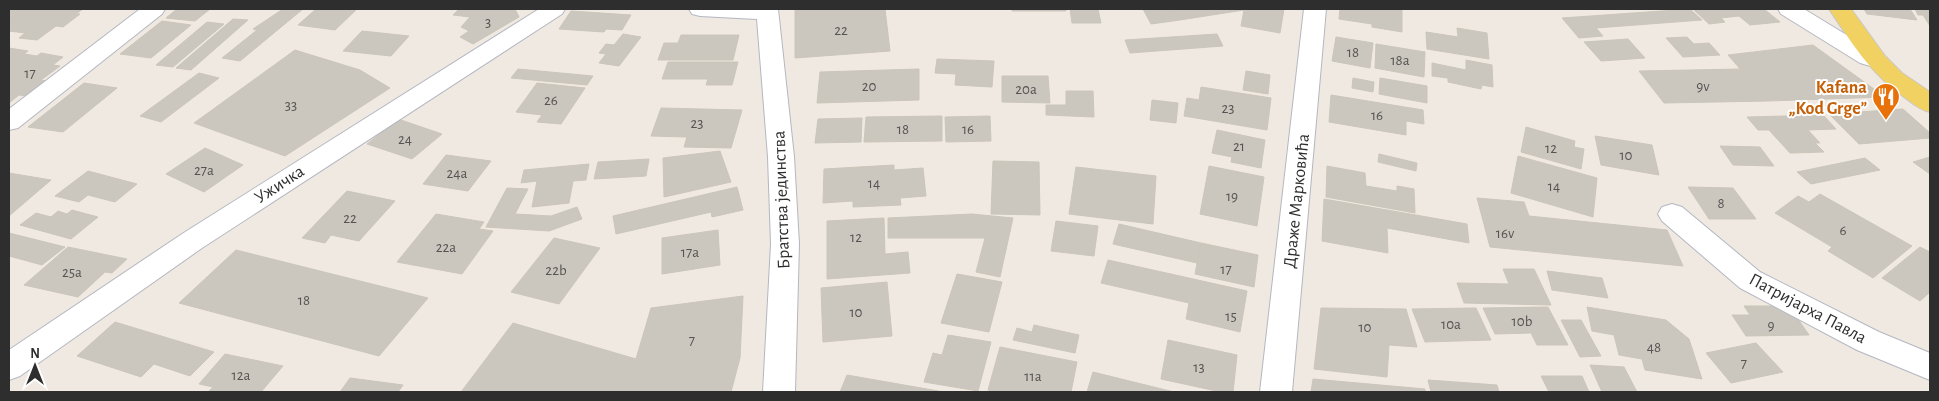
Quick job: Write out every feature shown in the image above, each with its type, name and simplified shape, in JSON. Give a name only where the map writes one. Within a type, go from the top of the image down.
[{"type":"main road","points":[[1840,9],[1877,61],[1893,78],[1930,104]]},
{"type":"street","points":[[9,122],[154,9]]},
{"type":"street","name":"Ужичка","points":[[9,367],[192,241],[554,9]]},
{"type":"street","points":[[700,9],[767,11]]},
{"type":"street","name":"Драже Марковића","points":[[1276,392],[1315,9]]},
{"type":"street","points":[[1790,9],[1868,58],[1877,61]]},
{"type":"street","name":"Братства јединства","points":[[767,11],[782,157],[785,244],[779,392]]},
{"type":"street","name":"Патријарха Павла","points":[[1672,214],[1750,280],[1868,341],[1930,367]]},
{"type":"building","points":[[9,9],[83,9],[76,14],[80,14],[63,27],[56,26],[37,40],[19,38],[25,33],[9,31]]},
{"type":"building","points":[[177,9],[210,9],[195,21],[166,18]]},
{"type":"building","points":[[283,9],[303,9],[240,61],[222,58],[257,30],[253,29]]},
{"type":"building","points":[[316,9],[357,9],[335,30],[298,25]]},
{"type":"building","points":[[459,9],[515,9],[519,17],[473,44],[460,37],[469,31],[461,27],[470,17],[453,15]]},
{"type":"building","points":[[795,9],[885,9],[890,51],[795,58]]},
{"type":"building","points":[[1012,9],[1066,9],[1066,11],[1012,11]]},
{"type":"building","points":[[1070,9],[1098,9],[1101,23],[1072,23]]},
{"type":"building","points":[[1143,9],[1173,9],[1180,20],[1151,24]]},
{"type":"building","points":[[1173,9],[1284,9],[1280,33],[1241,26],[1244,10],[1180,20]]},
{"type":"building","points":[[1340,9],[1402,9],[1402,32],[1372,27],[1372,24],[1339,19]]},
{"type":"building","points":[[1690,9],[1702,20],[1596,28],[1603,36],[1579,38],[1562,18]]},
{"type":"building","points":[[1693,9],[1764,9],[1780,22],[1750,25],[1739,16],[1721,18],[1725,22],[1709,24]]},
{"type":"building","points":[[1864,9],[1910,9],[1917,20],[1867,14]]},
{"type":"building","points":[[1915,9],[1930,9],[1930,26],[1923,15],[1918,15]]},
{"type":"building","points":[[571,11],[631,15],[622,30],[606,29],[604,32],[559,29]]},
{"type":"building","points":[[233,19],[248,20],[191,70],[176,68]]},
{"type":"building","points":[[162,21],[191,25],[151,58],[120,54]]},
{"type":"building","points":[[207,22],[224,24],[173,67],[156,65]]},
{"type":"building","points":[[1457,28],[1487,33],[1489,59],[1427,49],[1426,32],[1458,37]]},
{"type":"building","points":[[362,31],[409,36],[391,56],[343,51]]},
{"type":"building","points":[[623,34],[641,37],[619,66],[599,63],[606,54],[599,53],[606,44],[614,45]]},
{"type":"building","points":[[1217,34],[1223,46],[1130,53],[1125,40]]},
{"type":"building","points":[[681,35],[739,35],[733,60],[658,60],[664,43],[678,43]]},
{"type":"building","points":[[1336,37],[1373,43],[1370,68],[1332,61]]},
{"type":"building","points":[[1687,37],[1694,44],[1709,43],[1720,55],[1683,57],[1666,38]]},
{"type":"building","points":[[1628,39],[1645,58],[1601,61],[1584,42]]},
{"type":"building","points":[[1376,44],[1425,52],[1424,77],[1375,68]]},
{"type":"building","points":[[1813,45],[1885,97],[1768,101],[1728,55]]},
{"type":"building","points":[[9,48],[28,51],[24,54],[37,56],[41,53],[63,57],[53,65],[60,66],[41,80],[47,81],[26,96],[19,95],[9,103]]},
{"type":"building","points":[[295,50],[360,70],[390,88],[285,156],[194,123]]},
{"type":"building","points":[[937,59],[994,61],[992,87],[955,85],[956,74],[935,73]]},
{"type":"building","points":[[1466,60],[1492,65],[1493,87],[1482,85],[1481,89],[1448,82],[1448,78],[1432,76],[1432,63],[1466,70]]},
{"type":"building","points":[[668,62],[738,62],[732,85],[706,85],[708,79],[662,79]]},
{"type":"building","points":[[518,69],[593,76],[587,85],[511,78]]},
{"type":"building","points":[[919,69],[919,100],[817,103],[820,72]]},
{"type":"building","points":[[1741,69],[1768,101],[1664,103],[1639,71]]},
{"type":"building","points":[[1246,71],[1270,75],[1268,94],[1243,90]]},
{"type":"building","points":[[199,73],[219,78],[161,122],[140,116]]},
{"type":"building","points":[[1002,76],[1048,76],[1050,103],[1002,102]]},
{"type":"building","points":[[1353,78],[1374,82],[1373,92],[1352,88]]},
{"type":"building","points":[[1380,78],[1427,86],[1427,103],[1379,94]]},
{"type":"building","points":[[84,83],[117,88],[63,132],[28,127]]},
{"type":"building","points":[[537,83],[585,88],[561,124],[537,122],[542,115],[516,112]]},
{"type":"building","points":[[1201,87],[1271,98],[1267,130],[1184,116],[1187,98],[1199,100]]},
{"type":"building","points":[[1066,91],[1093,91],[1094,117],[1046,115],[1046,105],[1066,105]]},
{"type":"building","points":[[1331,95],[1423,110],[1424,124],[1406,121],[1406,135],[1329,122]]},
{"type":"building","points":[[1152,100],[1178,103],[1176,123],[1150,120]]},
{"type":"building","points":[[661,108],[742,110],[731,148],[684,147],[687,137],[651,136]]},
{"type":"building","points":[[1903,109],[1930,133],[1930,138],[1859,144],[1829,114]]},
{"type":"building","points":[[1823,115],[1836,129],[1808,130],[1820,143],[1815,143],[1824,152],[1790,153],[1769,130],[1758,130],[1747,117]]},
{"type":"building","points":[[942,116],[942,141],[864,142],[866,117]]},
{"type":"building","points":[[990,116],[991,141],[946,142],[945,117]]},
{"type":"building","points":[[862,118],[861,142],[815,143],[818,119]]},
{"type":"building","points":[[398,119],[442,134],[412,159],[367,144]]},
{"type":"building","points":[[1526,127],[1575,141],[1574,147],[1584,149],[1581,169],[1521,152]]},
{"type":"building","points":[[1217,130],[1265,140],[1261,168],[1231,162],[1232,157],[1212,153]]},
{"type":"building","points":[[1595,136],[1652,145],[1659,175],[1601,165]]},
{"type":"building","points":[[1720,146],[1760,147],[1774,166],[1733,165]]},
{"type":"building","points":[[205,148],[243,165],[204,192],[166,174]]},
{"type":"building","points":[[720,151],[731,182],[664,197],[663,158]]},
{"type":"building","points":[[1379,154],[1417,163],[1416,171],[1378,162]]},
{"type":"building","points":[[446,155],[491,161],[468,191],[423,184]]},
{"type":"building","points":[[1518,156],[1597,178],[1593,217],[1511,193]]},
{"type":"building","points":[[1930,157],[1930,174],[1913,162]]},
{"type":"building","points":[[1865,158],[1880,170],[1811,184],[1797,172]]},
{"type":"building","points":[[649,159],[646,176],[594,179],[598,162]]},
{"type":"building","points":[[993,161],[1039,162],[1040,215],[991,214]]},
{"type":"building","points":[[589,164],[586,180],[573,181],[569,203],[532,207],[537,181],[521,183],[524,170]]},
{"type":"building","points":[[894,165],[894,170],[923,168],[926,196],[900,198],[901,205],[853,207],[853,201],[823,203],[824,169]]},
{"type":"building","points":[[1209,166],[1264,177],[1257,226],[1200,214]]},
{"type":"building","points":[[1327,166],[1365,173],[1366,186],[1397,191],[1397,186],[1414,189],[1415,213],[1326,197]]},
{"type":"building","points":[[1076,167],[1156,176],[1153,224],[1069,214]]},
{"type":"building","points":[[88,171],[137,184],[115,202],[88,195],[79,202],[55,196]]},
{"type":"building","points":[[9,173],[51,180],[9,216]]},
{"type":"building","points":[[737,187],[743,210],[712,217],[711,212],[616,234],[613,216]]},
{"type":"building","points":[[1688,187],[1733,188],[1756,219],[1709,219]]},
{"type":"building","points":[[507,188],[528,189],[515,214],[551,216],[577,207],[582,219],[549,231],[486,227]]},
{"type":"building","points":[[347,191],[395,201],[359,241],[331,235],[325,243],[302,238]]},
{"type":"building","points":[[1820,194],[1912,246],[1873,278],[1828,251],[1832,247],[1775,213],[1798,196],[1809,202]]},
{"type":"building","points":[[1477,198],[1524,202],[1529,216],[1667,230],[1683,266],[1490,247]]},
{"type":"building","points":[[1324,199],[1467,224],[1469,243],[1387,228],[1388,253],[1322,241]]},
{"type":"building","points":[[72,210],[98,217],[71,239],[20,225],[36,213],[51,217],[58,211],[67,214]]},
{"type":"building","points":[[436,214],[484,222],[479,229],[493,231],[462,274],[397,262]]},
{"type":"building","points":[[972,214],[1013,218],[1000,277],[976,272],[985,238],[888,238],[888,218]]},
{"type":"building","points":[[884,218],[885,254],[908,252],[910,273],[827,279],[827,221]]},
{"type":"building","points":[[1056,221],[1098,226],[1094,256],[1051,251]]},
{"type":"building","points":[[1119,224],[1201,243],[1197,263],[1113,244]]},
{"type":"building","points":[[718,230],[720,265],[662,274],[662,238]]},
{"type":"building","points":[[9,233],[65,247],[42,265],[9,256]]},
{"type":"building","points":[[554,238],[600,248],[559,304],[511,292]]},
{"type":"building","points":[[1201,243],[1258,255],[1254,287],[1195,274]]},
{"type":"building","points":[[68,247],[127,259],[112,273],[105,272],[78,297],[24,285]]},
{"type":"building","points":[[1920,247],[1930,252],[1930,292],[1920,301],[1882,278]]},
{"type":"building","points":[[236,250],[428,298],[379,356],[179,303]]},
{"type":"building","points":[[1108,260],[1247,291],[1240,332],[1186,319],[1189,303],[1101,283]]},
{"type":"building","points":[[1503,269],[1534,269],[1551,305],[1464,303],[1457,283],[1509,284]]},
{"type":"building","points":[[1547,271],[1602,278],[1608,298],[1552,290]]},
{"type":"building","points":[[957,274],[1002,282],[989,332],[941,323]]},
{"type":"building","points":[[887,282],[892,336],[823,342],[821,288]]},
{"type":"building","points":[[743,296],[740,358],[731,392],[461,392],[513,323],[636,359],[651,308]]},
{"type":"building","points":[[1744,306],[1789,306],[1809,335],[1746,336],[1732,315],[1750,315]]},
{"type":"building","points":[[1548,307],[1568,345],[1537,345],[1531,333],[1495,334],[1483,308]]},
{"type":"building","points":[[1587,307],[1666,320],[1689,339],[1702,379],[1645,370],[1642,359],[1619,355],[1614,335],[1592,331]]},
{"type":"building","points":[[1321,308],[1406,309],[1417,347],[1389,345],[1387,377],[1314,369]]},
{"type":"building","points":[[1476,308],[1491,340],[1425,342],[1412,309]]},
{"type":"building","points":[[1561,320],[1581,320],[1601,356],[1580,357]]},
{"type":"building","points":[[115,322],[214,352],[190,376],[154,364],[141,377],[77,356]]},
{"type":"building","points":[[1034,325],[1079,335],[1075,353],[1013,340],[1017,328],[1032,332]]},
{"type":"building","points":[[948,335],[991,342],[978,391],[924,382],[933,353],[942,355]]},
{"type":"building","points":[[1168,340],[1237,355],[1233,392],[1221,392],[1161,379]]},
{"type":"building","points":[[1756,343],[1783,372],[1731,383],[1706,353]]},
{"type":"building","points":[[1000,347],[1077,362],[1071,392],[998,392],[988,390]]},
{"type":"building","points":[[225,354],[283,366],[261,392],[208,392],[213,387],[199,384]]},
{"type":"building","points":[[1590,365],[1624,367],[1637,392],[1602,392]]},
{"type":"building","points":[[1093,372],[1174,392],[1087,392]]},
{"type":"building","points":[[847,375],[944,392],[840,392]]},
{"type":"building","points":[[1541,376],[1582,376],[1589,392],[1549,392]]},
{"type":"building","points":[[350,378],[403,385],[398,392],[340,392]]},
{"type":"building","points":[[1313,379],[1425,389],[1425,392],[1311,392]]},
{"type":"building","points":[[1428,380],[1497,385],[1499,392],[1431,392]]},
{"type":"place","name":"Kafana „Kod Grge”","points":[[1886,121]]}]
